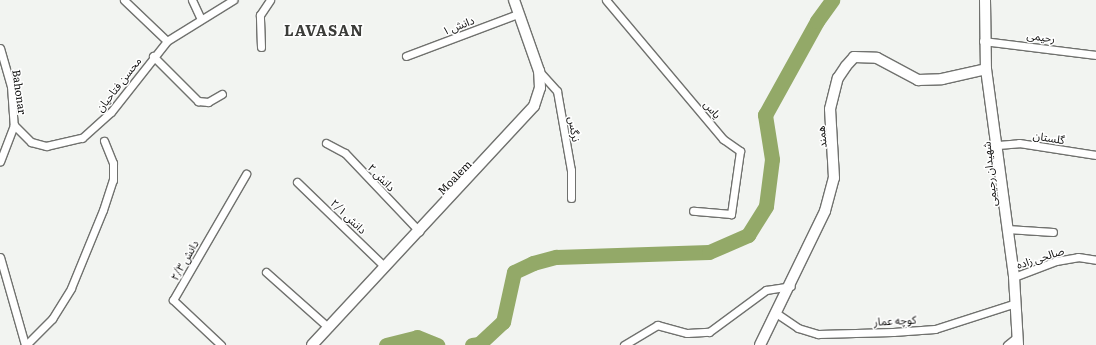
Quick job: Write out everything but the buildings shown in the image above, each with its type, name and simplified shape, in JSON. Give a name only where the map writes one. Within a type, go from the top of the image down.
[{"type":"street","points":[[124,0],[167,41]]},
{"type":"street","points":[[192,0],[201,19]]},
{"type":"street","name":"محسن فتاحیان","points":[[14,125],[31,142],[46,146],[82,138],[112,112],[153,56],[167,41],[232,0]]},
{"type":"street","points":[[261,47],[260,15],[270,0]]},
{"type":"street","name":"Moalem","points":[[312,345],[418,231],[520,126],[534,106],[540,88],[540,71],[514,0]]},
{"type":"street","name":"یاس","points":[[606,0],[723,139],[740,150],[731,214],[693,211]]},
{"type":"street","name":"شهیدان رحیمی","points":[[986,0],[983,41],[998,145],[1014,277],[1018,340]]},
{"type":"street","name":"دانش ۱","points":[[406,56],[518,14]]},
{"type":"street","name":"رحیمی","points":[[983,41],[1096,55]]},
{"type":"street","name":"Bahonar","points":[[0,48],[11,86],[14,125],[0,161]]},
{"type":"street","points":[[153,56],[198,100],[208,102],[222,94]]},
{"type":"street","name":"همند","points":[[760,345],[791,286],[825,211],[834,178],[830,109],[838,78],[846,66],[854,57],[877,58],[918,80],[942,79],[986,69]]},
{"type":"street","name":"نرگس","points":[[540,71],[557,91],[571,170],[571,198]]},
{"type":"street","points":[[0,257],[26,345],[52,319],[71,288],[103,210],[113,180],[113,164],[104,140]]},
{"type":"street","name":"دانش ۲","points":[[326,142],[345,153],[418,231]]},
{"type":"street","name":"گلستان","points":[[998,145],[1020,143],[1096,155]]},
{"type":"street","name":"دانش ۲/۳","points":[[221,345],[173,300],[246,174]]},
{"type":"street","name":"دانش ۲/۱","points":[[297,182],[386,267]]},
{"type":"street","points":[[1007,229],[1053,232]]},
{"type":"street","name":"صالحی زاده","points":[[1014,277],[1056,261],[1078,257],[1096,260]]},
{"type":"street","points":[[266,272],[328,328]]},
{"type":"street","points":[[624,345],[657,325],[687,333],[709,332],[766,290],[791,286]]},
{"type":"street","name":"کوچه عمار","points":[[776,313],[798,328],[818,334],[893,332],[935,329],[1016,303]]},
{"type":"street","points":[[1007,345],[1018,340]]},
{"type":"waterway","points":[[472,345],[479,344],[503,322],[514,272],[533,263],[556,257],[709,252],[748,235],[766,206],[772,159],[765,115],[817,21],[832,0]]},
{"type":"waterway","points":[[386,345],[417,337],[437,345]]},
{"type":"district","name":"LAVASAN","points":[[324,30]]}]
